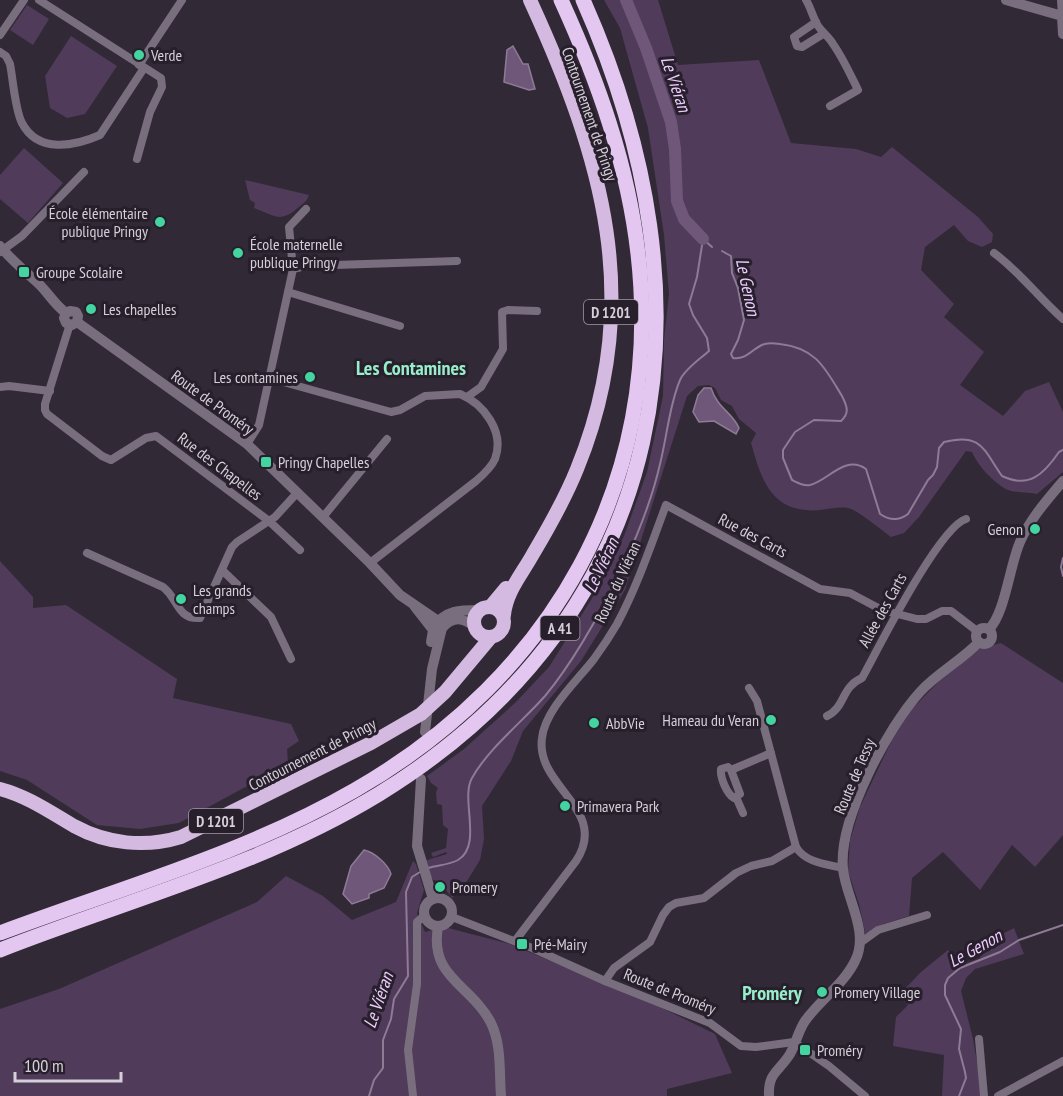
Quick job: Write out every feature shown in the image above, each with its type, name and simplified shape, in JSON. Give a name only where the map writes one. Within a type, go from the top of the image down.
[{"type":"highway","name":"Contournement de Pringy","points":[[458,677],[473,645],[475,616],[506,589],[539,533],[574,463],[592,406],[600,371],[605,329],[604,249],[593,186],[574,127],[524,0]]},
{"type":"highway","name":"Contournement de Pringy","points":[[0,789],[21,796],[83,831],[100,837],[125,843],[161,842],[181,837],[387,735],[421,714],[458,677],[491,637],[499,634],[503,629],[508,596],[553,520],[585,449],[603,387],[611,321],[610,252],[599,188],[571,101],[530,0]]},
{"type":"highway","name":"A 41","points":[[0,933],[140,884],[254,840],[335,801],[375,778],[432,739],[476,702],[531,641],[577,572],[603,517],[621,464],[634,406],[639,369],[641,284],[635,235],[619,156],[592,71],[561,0]]},
{"type":"highway","name":"A 41","points":[[0,950],[222,869],[309,831],[377,795],[450,745],[500,700],[548,645],[584,591],[614,531],[639,458],[646,430],[654,376],[657,309],[652,237],[635,149],[610,66],[583,0]]},
{"type":"highway","points":[[485,608],[498,608],[504,615]]},
{"type":"highway","points":[[475,628],[483,636],[491,637]]},
{"type":"street","points":[[0,35],[24,0]]},
{"type":"street","points":[[39,0],[163,81],[150,112],[137,159]]},
{"type":"street","points":[[0,52],[6,56],[10,64],[22,124],[40,140],[58,146],[90,140],[100,135],[182,0]]},
{"type":"street","points":[[806,0],[823,34],[832,40],[858,90],[830,106]]},
{"type":"street","points":[[1006,0],[1062,16]]},
{"type":"street","points":[[1061,0],[1063,34]]},
{"type":"street","points":[[816,22],[794,37],[797,46],[802,47],[823,34]]},
{"type":"street","points":[[73,323],[64,320],[66,313],[1,249],[22,236],[84,172]]},
{"type":"street","points":[[247,444],[259,425],[293,269],[289,227],[306,209]]},
{"type":"street","points":[[994,253],[1063,319]]},
{"type":"street","points":[[293,269],[305,266],[457,261]]},
{"type":"street","points":[[288,292],[400,326]]},
{"type":"street","points":[[467,398],[481,387],[503,349],[502,312],[508,310],[537,311]]},
{"type":"street","name":"Rue des Chapelles","points":[[73,323],[45,404],[47,414],[106,459],[116,459],[146,438],[156,436],[269,521],[300,550]]},
{"type":"street","name":"Route de Proméry","points":[[73,323],[247,444],[400,595],[438,626]]},
{"type":"street","points":[[269,378],[391,412],[429,395],[455,393],[467,398],[492,420],[495,427],[496,454],[491,465],[476,481],[370,563]]},
{"type":"street","points":[[0,387],[50,390]]},
{"type":"street","points":[[323,517],[387,439]]},
{"type":"street","name":"Route de Tessy","points":[[860,943],[843,868],[845,844],[852,814],[882,746],[901,714],[920,692],[982,634],[998,615],[1021,540],[1038,510],[1063,481]]},
{"type":"street","points":[[87,553],[163,587],[171,595],[181,612],[194,619],[200,618],[229,552],[237,542],[269,521],[297,493]]},
{"type":"street","name":"Rue des Carts","points":[[666,505],[815,587],[826,591],[850,593],[879,608],[922,619],[942,611],[951,611],[982,634]]},
{"type":"street","name":"Route du Viéran","points":[[515,941],[576,861],[583,849],[585,838],[582,818],[544,762],[541,745],[543,732],[548,720],[616,625],[645,562],[666,505]]},
{"type":"street","name":"Allée des Carts","points":[[827,716],[835,713],[852,682],[862,678],[918,576],[955,525],[966,519]]},
{"type":"street","points":[[222,570],[271,617],[291,659]]},
{"type":"street","points":[[425,732],[438,626],[454,611],[485,608]]},
{"type":"street","points":[[438,626],[457,619],[464,620],[475,628]]},
{"type":"street","points":[[749,688],[757,701],[796,847],[808,859],[843,868]]},
{"type":"street","points":[[743,813],[736,797],[731,798],[720,772],[726,767],[731,770],[771,753]]},
{"type":"street","points":[[421,779],[416,834],[417,853],[433,899]]},
{"type":"street","points":[[605,981],[614,968],[650,942],[664,912],[669,907],[676,903],[704,898],[736,873],[749,866],[772,861],[796,847]]},
{"type":"street","points":[[442,898],[452,908],[452,917],[446,924],[438,927],[430,925],[424,916],[425,906],[433,899],[442,898]]},
{"type":"street","points":[[769,1096],[771,1078],[789,1056],[807,1019],[855,962],[860,943],[878,930],[927,915]]},
{"type":"street","points":[[413,1096],[408,1050],[417,984],[417,922],[424,916]]},
{"type":"street","name":"Route de Proméry","points":[[452,917],[710,1023],[745,1047],[794,1042]]},
{"type":"street","points":[[438,927],[436,938],[440,964],[479,1005],[495,1035],[499,1054],[501,1096]]},
{"type":"street","points":[[979,1039],[984,1096]]},
{"type":"street","points":[[794,1042],[830,1067],[865,1096]]},
{"type":"street","points":[[998,1096],[1063,1061]]},
{"type":"shaded area","points":[[604,0],[658,0],[678,65],[759,60],[791,143],[856,149],[881,157],[892,147],[978,217],[993,234],[992,242],[982,247],[968,241],[954,225],[925,247],[921,270],[954,304],[944,317],[984,352],[960,385],[1003,416],[1025,391],[1049,382],[1063,412],[1063,472],[1037,494],[1011,491],[992,479],[972,452],[966,451],[919,517],[904,533],[891,537],[852,509],[793,508],[774,496],[762,477],[751,443],[756,433],[739,419],[732,406],[721,400],[715,388],[709,385],[698,386],[687,396],[625,590],[581,661],[523,731],[511,761],[482,806],[484,839],[480,860],[467,881],[452,898],[440,882],[429,878],[424,861],[447,854],[446,852],[433,857],[431,853],[446,848],[448,829],[443,825],[442,805],[437,804],[438,788],[427,776],[464,749],[515,703],[549,667],[601,584],[624,536],[647,472],[663,396],[664,340],[669,294],[664,235],[648,128],[620,28]]},
{"type":"shaded area","points":[[27,5],[49,19],[33,45],[10,30]]},
{"type":"shaded area","points":[[71,36],[117,66],[85,114],[67,118],[50,108],[45,76]]},
{"type":"shaded area","points":[[513,46],[523,64],[528,64],[535,89],[529,90],[504,82],[507,50]]},
{"type":"shaded area","points":[[24,148],[63,183],[28,223],[0,199],[0,175]]},
{"type":"shaded area","points":[[245,180],[309,195],[305,202],[293,212],[282,217],[273,216],[254,208],[255,203],[250,200]]},
{"type":"shaded area","points":[[704,388],[711,388],[717,401],[736,423],[739,428],[736,434],[714,421],[699,422],[693,412],[698,395]]},
{"type":"shaded area","points":[[0,561],[33,597],[33,608],[66,605],[177,679],[173,698],[291,724],[299,741],[287,749],[288,764],[179,823],[140,829],[97,825],[27,780],[0,771]]},
{"type":"shaded area","points":[[1001,643],[1063,683],[1063,835],[1035,867],[1012,845],[980,890],[943,852],[912,878],[909,916],[883,924],[866,936],[848,871],[850,841],[860,807],[890,744],[908,713],[945,675],[979,649]]},
{"type":"shaded area","points":[[364,850],[380,859],[391,874],[384,888],[369,894],[369,898],[352,904],[343,894],[351,866]]},
{"type":"shaded area","points":[[413,861],[424,890],[417,913],[425,932],[448,928],[510,944],[656,1005],[715,1034],[732,1073],[667,1089],[667,1096],[0,1096],[0,1009],[59,989],[257,902],[286,876],[323,896],[352,920],[396,902]]},
{"type":"shaded area","points":[[1014,928],[1024,954],[975,969],[966,978],[961,991],[973,1039],[983,1096],[942,1096],[944,1055],[893,1046],[896,1017],[908,1005],[898,996],[921,972],[948,950],[958,966],[981,958],[975,948]]},
{"type":"waterway","name":"Le Viéran","points":[[626,0],[646,48],[671,122],[675,149],[677,201],[684,219],[703,239]]},
{"type":"waterway","name":"Le Genon","points":[[703,239],[712,247]]},
{"type":"waterway","name":"Le Viéran","points":[[428,868],[455,862],[465,853],[469,844],[468,798],[472,778],[487,756],[545,696],[567,667],[597,617],[629,555],[653,491],[673,400],[680,380],[689,368],[709,351],[707,338],[689,304],[697,277],[703,239]]},
{"type":"waterway","name":"Le Genon","points":[[722,251],[731,256],[732,273],[738,288],[744,320],[731,354],[733,358],[745,356],[768,343],[792,346],[802,350],[811,355],[824,368],[846,406],[847,412],[841,421],[814,420],[795,432],[783,450],[783,458],[792,480],[803,485],[810,485],[844,466],[858,465],[866,469],[880,514],[887,518],[898,519],[908,514],[933,475],[937,467],[939,448],[944,442],[957,440],[974,442],[986,452],[1002,476],[1020,481],[1028,480],[1041,473],[1063,450]]},
{"type":"waterway","name":"Le Genon","points":[[1063,558],[1061,567],[1063,576]]},
{"type":"waterway","name":"Le Viéran","points":[[369,1096],[374,1080],[383,1068],[383,1040],[391,1019],[394,999],[408,976],[406,892],[412,877],[420,872]]},
{"type":"waterway","name":"Le Genon","points":[[959,1096],[966,1078],[959,1049],[961,1029],[945,995],[948,978],[960,968],[1000,952],[1019,940],[1063,925]]},
{"type":"place","name":"Verde","points":[[139,55]]},
{"type":"place","name":"École élémentaire publique Pringy","points":[[160,222]]},
{"type":"place","name":"École maternelle publique Pringy","points":[[238,253]]},
{"type":"place","name":"Groupe Scolaire","points":[[24,272]]},
{"type":"place","name":"Les chapelles","points":[[91,309]]},
{"type":"place","name":"Les contamines","points":[[310,377]]},
{"type":"place","name":"Pringy Chapelles","points":[[266,462]]},
{"type":"place","name":"Genon","points":[[1035,529]]},
{"type":"place","name":"Les grands champs","points":[[181,599]]},
{"type":"place","name":"Hameau du Veran","points":[[771,720]]},
{"type":"place","name":"AbbVie","points":[[594,723]]},
{"type":"place","name":"Primavera Park","points":[[565,806]]},
{"type":"place","name":"Promery","points":[[440,887]]},
{"type":"place","name":"Pré-Mairy","points":[[522,944]]},
{"type":"place","name":"Promery Village","points":[[822,992]]},
{"type":"place","name":"Proméry","points":[[805,1050]]},
{"type":"district","name":"Les Contamines","points":[[411,368]]},
{"type":"district","name":"Proméry","points":[[772,993]]}]
